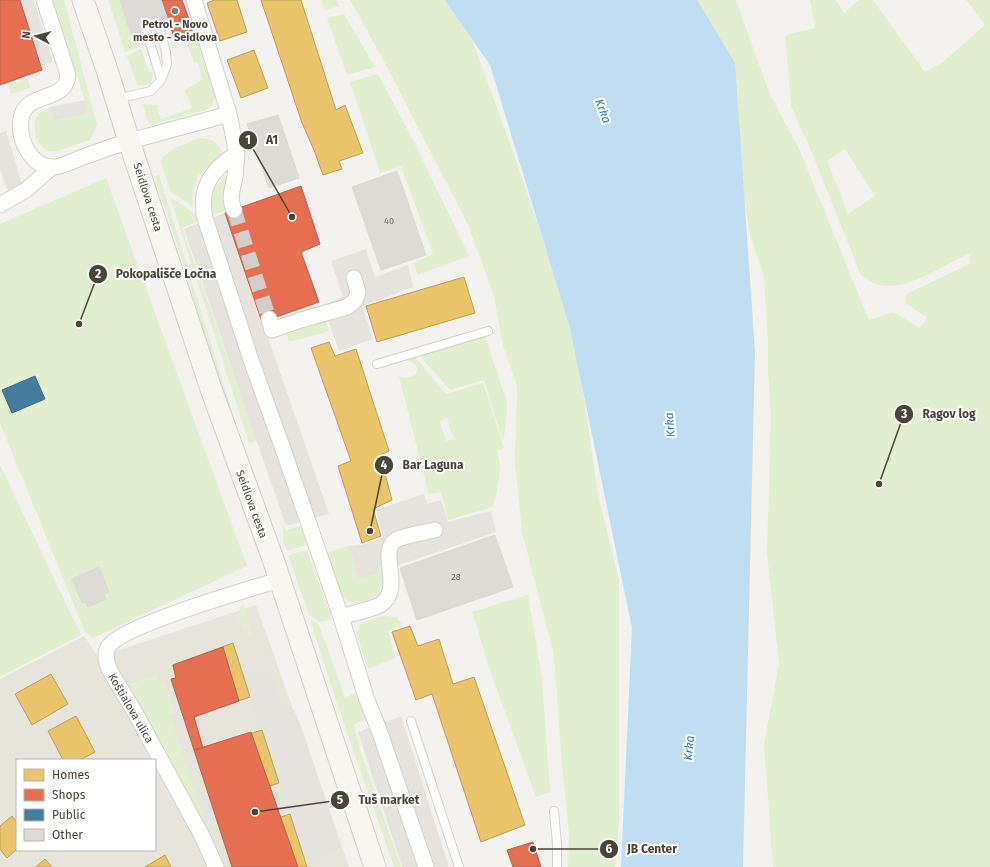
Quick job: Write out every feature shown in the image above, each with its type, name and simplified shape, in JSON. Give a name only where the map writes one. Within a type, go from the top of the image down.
[{"type":"street","points":[[44,0],[64,61],[68,75],[68,82],[64,88],[56,93],[32,102],[21,117],[20,128],[22,139],[32,158],[39,164],[52,167],[64,164],[129,141],[229,114]]},
{"type":"street","name":"Seidlova cesta","points":[[83,0],[211,389],[279,580],[375,867]]},
{"type":"street","points":[[194,0],[229,114],[237,154],[235,174],[230,197],[234,210]]},
{"type":"street","points":[[237,154],[226,160],[212,175],[207,184],[203,197],[204,215],[251,360],[341,617],[367,700],[379,730],[426,867]]},
{"type":"street","points":[[0,205],[26,190],[52,167]]},
{"type":"street","points":[[268,320],[272,330],[347,307],[355,301],[358,292],[354,278]]},
{"type":"street","points":[[341,617],[380,606],[388,596],[392,582],[389,566],[390,545],[396,540],[435,530]]},
{"type":"street","name":"Koštialova ulica","points":[[216,867],[202,836],[137,716],[109,669],[106,661],[106,652],[113,642],[140,626],[222,597],[279,580]]},
{"type":"lane","points":[[116,99],[150,90],[161,80],[167,64],[166,52],[159,26]]},
{"type":"lane","points":[[146,30],[161,80]]},
{"type":"lane","points":[[377,364],[488,331]]},
{"type":"lane","points":[[411,721],[459,867]]},
{"type":"lane","points":[[554,811],[558,844],[558,867]]},
{"type":"shaded area","points":[[20,0],[34,0],[53,62],[41,66]]},
{"type":"shaded area","points":[[85,100],[87,114],[53,121],[50,107]]},
{"type":"shaded area","points":[[6,131],[22,184],[8,193],[0,169],[0,133]]},
{"type":"shaded area","points":[[225,213],[329,514],[286,526],[184,229]]},
{"type":"shaded area","points":[[366,249],[375,277],[408,265],[413,287],[362,306],[373,339],[339,351],[323,305],[343,297],[331,261]]},
{"type":"shaded area","points":[[424,494],[427,504],[441,500],[448,522],[491,511],[496,532],[396,566],[382,563],[376,574],[358,578],[349,546],[361,545],[383,537],[376,510]]},
{"type":"shaded area","points":[[256,605],[349,867],[0,867],[0,679],[84,636],[98,657]]},
{"type":"shaded area","points":[[269,669],[278,695],[295,712],[301,726],[342,847],[331,851],[312,867],[305,867],[242,676]]},
{"type":"shaded area","points":[[401,716],[449,867],[402,867],[358,732]]},
{"type":"green space","points":[[52,0],[64,0],[97,125],[90,140],[58,151],[47,151],[42,147],[37,139],[34,124],[37,116],[50,107],[53,121],[87,114],[85,100]]},
{"type":"green space","points":[[108,0],[120,0],[131,35],[135,34],[141,46],[125,52]]},
{"type":"green space","points":[[321,0],[336,0],[340,6],[325,10]]},
{"type":"green space","points":[[350,0],[448,0],[468,28],[517,163],[569,316],[579,363],[598,495],[619,580],[619,822],[615,867],[568,867],[569,834],[554,655],[522,532],[515,463],[517,385],[503,346],[494,296],[468,225],[385,63]]},
{"type":"green space","points":[[696,0],[736,0],[770,95],[799,149],[869,320],[893,312],[920,328],[927,318],[906,303],[907,294],[971,263],[969,254],[923,277],[897,285],[885,286],[874,283],[861,275],[810,148],[791,106],[785,35],[815,28],[810,0],[836,0],[844,13],[859,0],[873,0],[925,72],[943,62],[985,25],[966,0],[990,0],[990,867],[773,867],[764,744],[779,664],[767,553],[771,414],[768,373],[768,342],[764,277],[750,235],[734,132]],"holes":[[[845,149],[875,196],[848,214],[827,161]]]},
{"type":"green space","points":[[344,14],[375,67],[347,75],[327,18]]},
{"type":"green space","points":[[196,37],[199,45],[203,44],[217,89],[213,105],[206,110],[151,125],[148,122],[143,104],[156,105],[161,119],[192,108],[185,90],[202,80],[199,65],[196,62],[194,63],[187,40]]},
{"type":"green space","points":[[141,49],[149,72],[152,72],[153,76],[150,84],[137,85],[127,56]]},
{"type":"green space","points":[[378,74],[416,146],[469,256],[418,275],[413,263],[433,254],[401,166],[380,173],[350,82]]},
{"type":"green space","points":[[28,79],[30,88],[11,94],[8,85]]},
{"type":"green space","points":[[199,138],[211,140],[217,144],[222,154],[198,176],[193,194],[192,206],[170,191],[161,162],[163,157],[171,150]]},
{"type":"green space","points":[[159,175],[237,427],[234,428],[177,244],[154,176]]},
{"type":"green space","points":[[226,175],[228,175],[224,199],[226,210],[213,215],[211,204],[213,193],[218,183]]},
{"type":"green space","points":[[106,178],[247,566],[93,638],[85,632],[0,423],[0,224]]},
{"type":"green space","points":[[170,197],[197,215],[199,221],[182,228],[257,441],[249,443]]},
{"type":"green space","points":[[326,319],[329,331],[289,342],[286,331]]},
{"type":"green space","points":[[484,334],[507,402],[503,442],[484,380],[450,390],[419,355]]},
{"type":"green space","points":[[414,356],[446,394],[483,383],[504,448],[497,451],[500,472],[493,507],[448,520],[441,492],[429,495],[399,376],[411,377],[415,375],[417,368],[415,364],[404,360]],"holes":[[[447,418],[454,439],[446,441],[440,421]]]},
{"type":"green space","points":[[0,465],[81,635],[0,677]]},
{"type":"green space","points":[[282,523],[286,530],[301,526],[307,545],[287,551],[283,542],[284,535]]},
{"type":"green space","points":[[349,546],[358,578],[382,563],[384,579],[383,588],[375,597],[364,602],[358,603],[347,601],[343,597],[327,553]]},
{"type":"green space","points":[[307,550],[332,619],[319,622],[309,615],[288,555]]},
{"type":"green space","points":[[528,595],[542,679],[550,792],[536,797],[492,676],[472,612]]},
{"type":"green space","points":[[243,605],[255,640],[243,629],[239,621],[239,611]]},
{"type":"green space","points":[[384,616],[397,617],[402,625],[388,631],[396,658],[368,669],[356,633],[360,623]]},
{"type":"green space","points":[[310,619],[319,625],[345,697],[357,693],[365,720],[354,724],[360,750],[401,867],[394,867],[336,701]]},
{"type":"green space","points":[[156,675],[158,681],[164,680],[175,713],[169,715],[204,819],[203,826],[130,684]]},
{"type":"water","name":"Krka","points":[[445,0],[697,0],[735,63],[755,351],[743,867],[621,867],[632,628],[570,328],[490,65]]},
{"type":"building: Homes","points":[[214,0],[237,0],[247,32],[220,41],[207,3]]},
{"type":"building: Homes","points":[[261,0],[301,0],[336,110],[345,105],[363,153],[339,161],[342,169],[323,175],[302,123]]},
{"type":"building: Homes","points":[[254,50],[268,88],[241,98],[227,60]]},
{"type":"building: Homes","points":[[464,277],[475,313],[377,342],[366,306]]},
{"type":"building: Homes","points":[[329,342],[335,356],[356,349],[389,451],[379,456],[392,500],[373,509],[381,536],[362,543],[338,466],[351,461],[311,348]]},
{"type":"building: Homes","points":[[410,626],[418,646],[439,639],[453,684],[474,677],[525,825],[481,842],[432,694],[416,700],[392,632]]},
{"type":"building: Homes","points":[[233,643],[250,697],[192,717],[188,707],[182,710],[171,679],[176,678],[173,665]]},
{"type":"building: Homes","points":[[51,674],[68,704],[32,725],[15,694]]},
{"type":"building: Homes","points":[[76,716],[95,752],[82,759],[62,759],[48,731]]},
{"type":"building: Homes","points":[[262,730],[279,783],[220,802],[215,787],[207,789],[198,760],[203,759],[200,750]]},
{"type":"building: Homes","points":[[290,814],[307,867],[233,867],[226,845],[231,843],[228,835]]},
{"type":"building: Homes","points":[[12,816],[16,822],[16,850],[7,858],[0,849],[0,826]]},
{"type":"building: Homes","points":[[165,855],[171,867],[145,867]]},
{"type":"building: Homes","points":[[45,859],[52,867],[36,867]]},
{"type":"building: Shops","points":[[0,0],[20,0],[42,70],[0,85]]},
{"type":"building: Shops","name":"Petrol - Novo mesto - Seidlova","points":[[161,0],[182,0],[193,30],[174,37]]},
{"type":"building: Shops","points":[[301,186],[320,244],[301,252],[319,302],[262,322],[225,213]]},
{"type":"building: Shops","points":[[223,647],[239,701],[194,717],[203,748],[194,750],[171,679],[176,678],[173,665]]},
{"type":"building: Shops","points":[[251,732],[298,867],[232,867],[194,750]]},
{"type":"building: Shops","points":[[533,842],[541,867],[513,867],[507,850]]},
{"type":"building: Public","points":[[35,376],[45,399],[12,413],[2,390]]},
{"type":"building: Other","points":[[120,0],[161,0],[169,23],[131,35]]},
{"type":"building: Other","points":[[278,115],[299,178],[269,188],[247,124]]},
{"type":"building: Other","points":[[397,171],[426,255],[381,270],[352,187]]},
{"type":"building: Other","points":[[495,535],[513,587],[417,620],[400,568]]},
{"type":"building: Other","points":[[99,567],[109,592],[104,594],[106,599],[88,607],[85,602],[82,603],[72,579]]},
{"type":"tunnel","points":[[234,210],[269,319]]},
{"type":"place","name":"Petrol - Novo mesto - Seidlova","points":[[175,11]]},
{"type":"place","name":"A1","points":[[292,217]]},
{"type":"place","name":"Pokopališče Ločna","points":[[79,324]]},
{"type":"place","name":"Ragov log","points":[[879,484]]},
{"type":"place","name":"Bar Laguna","points":[[370,531]]},
{"type":"place","name":"Tuš market","points":[[255,812]]},
{"type":"place","name":"JB Center","points":[[533,849]]}]
